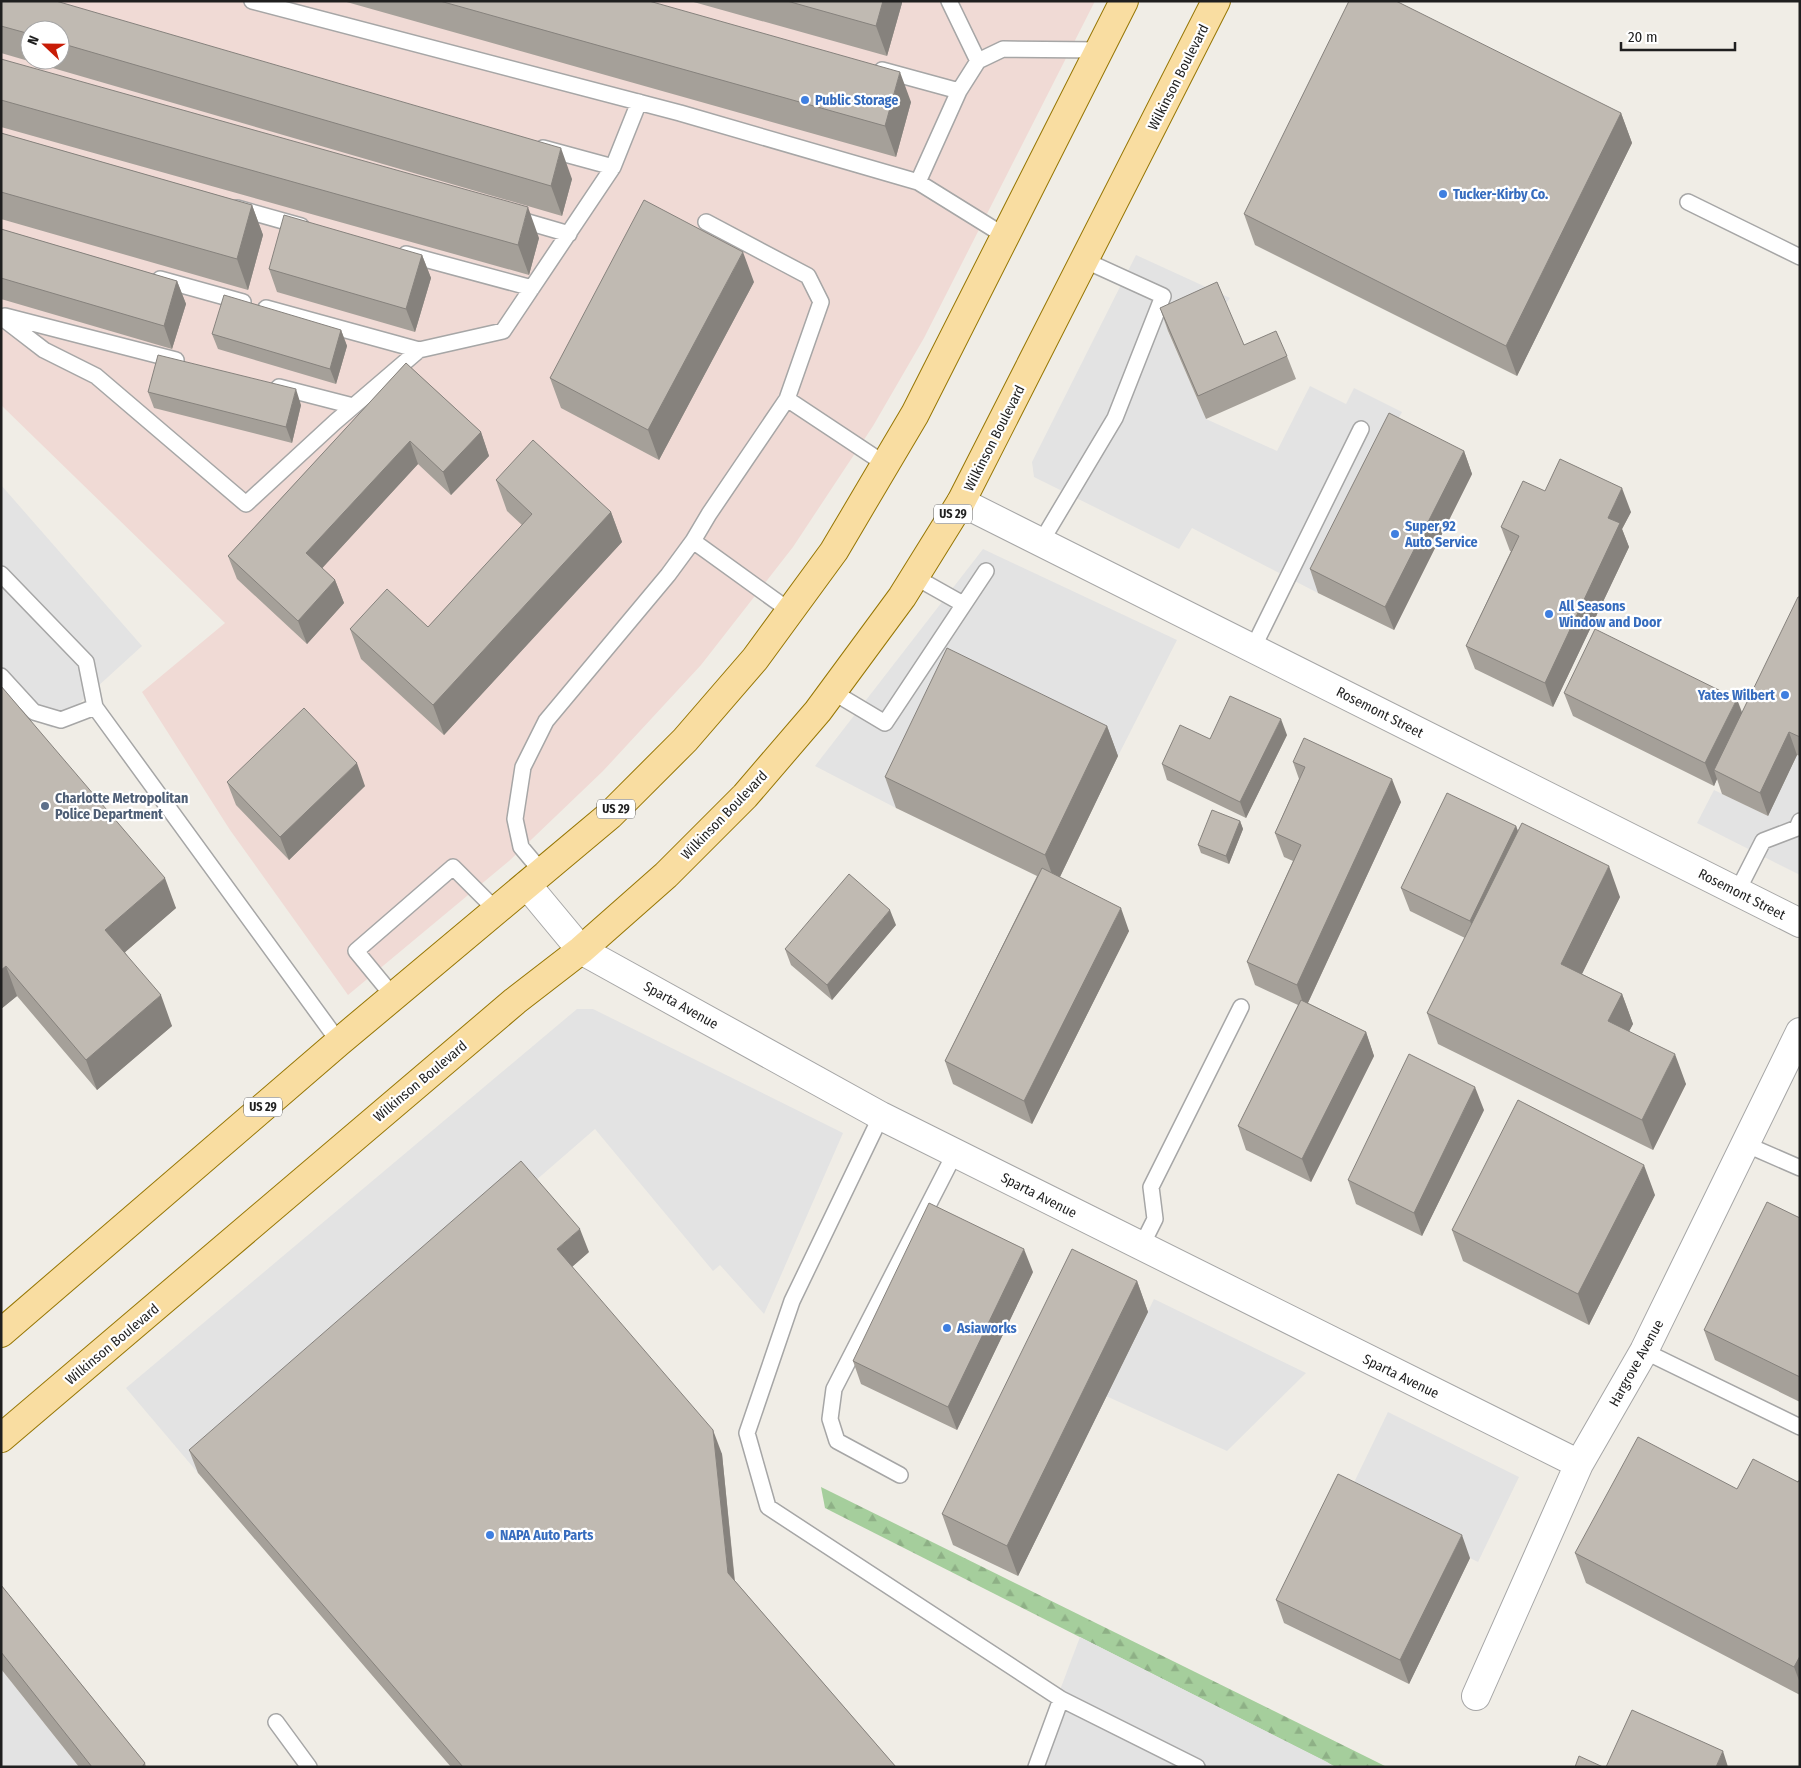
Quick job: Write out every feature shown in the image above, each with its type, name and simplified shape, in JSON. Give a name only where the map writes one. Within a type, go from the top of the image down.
[{"type":"main road","name":"US 29","points":[[4,1326],[393,996],[610,815],[685,740],[755,659],[834,551],[915,414],[1124,1]]},
{"type":"main road","name":"Wilkinson Boulevard","points":[[1,1438],[514,1001],[581,950],[666,875],[745,796],[833,692],[914,578],[961,502],[1216,1]]},
{"type":"street","name":"Rosemont Street","points":[[961,502],[1800,923]]},
{"type":"street","name":"Sparta Avenue","points":[[535,878],[581,950],[881,1116],[1579,1464]]},
{"type":"street","name":"Hargrove Avenue","points":[[1476,1696],[1579,1464],[1644,1351],[1800,1032]]},
{"type":"lane","points":[[252,1],[639,102],[918,182],[1005,236]]},
{"type":"lane","points":[[949,1],[978,61]]},
{"type":"lane","points":[[918,182],[959,91],[978,61],[1003,48],[1100,50]]},
{"type":"lane","points":[[865,65],[959,91]]},
{"type":"lane","points":[[1,316],[44,350],[96,376],[246,504],[353,406],[419,350],[503,331],[613,167],[639,102]]},
{"type":"lane","points":[[527,144],[613,167]]},
{"type":"lane","points":[[1688,202],[1800,258]]},
{"type":"lane","points":[[223,205],[320,231]]},
{"type":"lane","points":[[502,215],[569,234]]},
{"type":"lane","points":[[535,878],[521,847],[515,819],[523,766],[546,722],[668,575],[693,541],[709,514],[787,399],[821,302],[808,276],[706,222]]},
{"type":"lane","points":[[397,252],[532,288]]},
{"type":"lane","points":[[1041,542],[1115,418],[1163,296],[1084,260]]},
{"type":"lane","points":[[144,275],[419,350]]},
{"type":"lane","points":[[1,316],[191,364]]},
{"type":"lane","points":[[267,384],[353,406]]},
{"type":"lane","points":[[787,399],[885,464]]},
{"type":"lane","points":[[1253,648],[1361,429]]},
{"type":"lane","points":[[693,541],[790,611]]},
{"type":"lane","points":[[833,692],[885,724],[986,571]]},
{"type":"lane","points":[[1,574],[86,662],[95,707],[339,1042]]},
{"type":"lane","points":[[914,578],[963,604]]},
{"type":"lane","points":[[1,676],[34,712],[61,720],[95,707]]},
{"type":"lane","points":[[1737,892],[1763,841],[1797,828],[1800,821]]},
{"type":"lane","points":[[393,996],[356,952],[454,867],[497,911]]},
{"type":"lane","points":[[1141,1247],[1155,1219],[1151,1187],[1242,1007]]},
{"type":"lane","points":[[881,1116],[792,1301],[747,1433],[768,1507],[1061,1699],[1197,1767]]},
{"type":"lane","points":[[1745,1144],[1800,1168]]},
{"type":"lane","points":[[900,1475],[837,1441],[830,1418],[834,1389],[955,1153]]},
{"type":"lane","points":[[1644,1351],[1800,1427]]},
{"type":"lane","points":[[1036,1767],[1061,1699]]},
{"type":"lane","points":[[276,1722],[309,1767]]},
{"type":"shaded area","points":[[1,1],[1095,1],[924,338],[873,426],[793,547],[701,665],[603,771],[509,861],[348,995],[230,830],[142,692],[225,623],[1,405]]},
{"type":"shaded area","points":[[1136,255],[1230,298],[1225,305],[1168,332],[1206,419],[1277,451],[1310,386],[1346,404],[1354,388],[1402,412],[1391,432],[1318,593],[1192,528],[1179,549],[1034,477],[1032,462]]},
{"type":"shaded area","points":[[1,485],[142,646],[52,728],[32,719],[1,689]]},
{"type":"shaded area","points":[[983,549],[1177,640],[1118,756],[958,679],[896,808],[815,766]]},
{"type":"shaded area","points":[[1797,755],[1800,756],[1800,875],[1697,823],[1714,790],[1768,816]]},
{"type":"shaded area","points":[[577,1009],[593,1009],[843,1133],[764,1314],[720,1265],[713,1271],[595,1129],[198,1473],[126,1388]]},
{"type":"shaded area","points":[[1154,1299],[1306,1373],[1227,1451],[1106,1396]]},
{"type":"shaded area","points":[[1388,1412],[1519,1477],[1478,1562],[1347,1497]]},
{"type":"shaded area","points":[[1080,1637],[1327,1762],[1334,1767],[1031,1767]]},
{"type":"shaded area","points":[[1,1669],[79,1767],[1,1767]]},
{"type":"green space","points":[[821,1487],[1387,1767],[1336,1767],[825,1508]]},
{"type":"building","points":[[1,1],[56,1],[561,148],[551,186],[70,46],[70,20],[20,20],[20,31],[1,26]]},
{"type":"building","points":[[440,1],[649,1],[900,72],[885,126]]},
{"type":"building","points":[[787,1],[883,1],[876,26]]},
{"type":"building","name":"Tucker-Kirby Co.","points":[[1349,1],[1396,1],[1621,113],[1506,346],[1244,214]]},
{"type":"building","points":[[1,59],[20,64],[20,70],[40,70],[528,207],[518,245],[1,100]]},
{"type":"building","points":[[1,133],[252,205],[237,259],[1,192]]},
{"type":"building","points":[[644,200],[743,252],[648,430],[550,378]]},
{"type":"building","points":[[284,215],[422,255],[406,309],[269,269]]},
{"type":"building","points":[[1,229],[177,281],[164,326],[1,278]]},
{"type":"building","points":[[1217,282],[1244,345],[1276,331],[1287,356],[1198,396],[1160,308]]},
{"type":"building","points":[[224,295],[341,330],[330,369],[212,334]]},
{"type":"building","points":[[158,355],[296,389],[286,427],[148,392]]},
{"type":"building","points":[[406,363],[481,432],[443,472],[410,441],[306,553],[335,580],[298,621],[228,556]]},
{"type":"building","name":"Super 92 Auto Service","points":[[1389,413],[1464,451],[1385,607],[1310,569]]},
{"type":"building","points":[[533,440],[611,512],[433,705],[350,629],[387,589],[428,627],[532,514],[496,480]]},
{"type":"building","name":"All Seasons Window and Door","points":[[1560,459],[1622,488],[1608,518],[1620,523],[1545,683],[1466,646],[1519,536],[1501,527],[1523,481],[1545,491]]},
{"type":"building","points":[[1798,597],[1800,597],[1800,737],[1789,732],[1760,793],[1714,770]]},
{"type":"building","points":[[1595,629],[1737,699],[1705,763],[1564,693]]},
{"type":"building","points":[[947,648],[1107,726],[1045,855],[885,777]]},
{"type":"building","name":"Charlotte Metropolitan Police Department","points":[[1,686],[165,878],[105,930],[161,995],[86,1060],[6,966],[1,970]]},
{"type":"building","points":[[1230,696],[1281,719],[1240,802],[1162,764],[1180,725],[1210,739]]},
{"type":"building","points":[[304,708],[357,763],[280,837],[227,782]]},
{"type":"building","points":[[1304,738],[1392,779],[1297,985],[1247,962],[1301,845],[1275,833],[1305,767],[1293,762]]},
{"type":"building","points":[[1447,793],[1516,826],[1470,921],[1401,888]]},
{"type":"building","points":[[1212,810],[1240,821],[1226,856],[1198,845]]},
{"type":"building","points":[[1522,823],[1609,866],[1561,964],[1622,994],[1608,1021],[1675,1054],[1642,1120],[1427,1013]]},
{"type":"building","points":[[1042,868],[1121,908],[1024,1101],[945,1061]]},
{"type":"building","points":[[849,874],[890,910],[827,985],[785,949]]},
{"type":"building","points":[[1301,1000],[1366,1032],[1302,1159],[1238,1126]]},
{"type":"building","points":[[1409,1054],[1475,1087],[1414,1213],[1348,1180]]},
{"type":"building","points":[[1518,1100],[1644,1165],[1578,1294],[1452,1230]]},
{"type":"building","name":"NAPA Auto Parts","points":[[521,1161],[580,1229],[557,1249],[713,1430],[728,1573],[896,1767],[463,1767],[189,1450]]},
{"type":"building","points":[[1767,1202],[1800,1218],[1800,1377],[1704,1330]]},
{"type":"building","name":"Asiaworks","points":[[929,1203],[1024,1249],[948,1407],[853,1361]]},
{"type":"building","points":[[1072,1249],[1137,1281],[1007,1546],[942,1514]]},
{"type":"building","points":[[1638,1437],[1737,1489],[1753,1459],[1798,1482],[1800,1479],[1800,1656],[1794,1667],[1575,1553]]},
{"type":"building","points":[[1338,1474],[1462,1535],[1400,1660],[1276,1600]]},
{"type":"building","points":[[1,1585],[145,1763],[142,1767],[92,1767],[1,1652]]},
{"type":"building","points":[[1632,1710],[1723,1751],[1716,1767],[1606,1767]]},
{"type":"building","points":[[1579,1756],[1603,1767],[1575,1767]]},
{"type":"place","name":"Public Storage","points":[[805,100]]},
{"type":"place","name":"Tucker-Kirby Co.","points":[[1443,194]]},
{"type":"place","name":"Super 92 Auto Service","points":[[1395,534]]},
{"type":"place","name":"All Seasons Window and Door","points":[[1549,614]]},
{"type":"place","name":"Yates Wilbert","points":[[1785,695]]},
{"type":"place","name":"Charlotte Metropolitan Police Department","points":[[45,806]]},
{"type":"place","name":"Asiaworks","points":[[947,1328]]},
{"type":"place","name":"NAPA Auto Parts","points":[[490,1535]]}]
